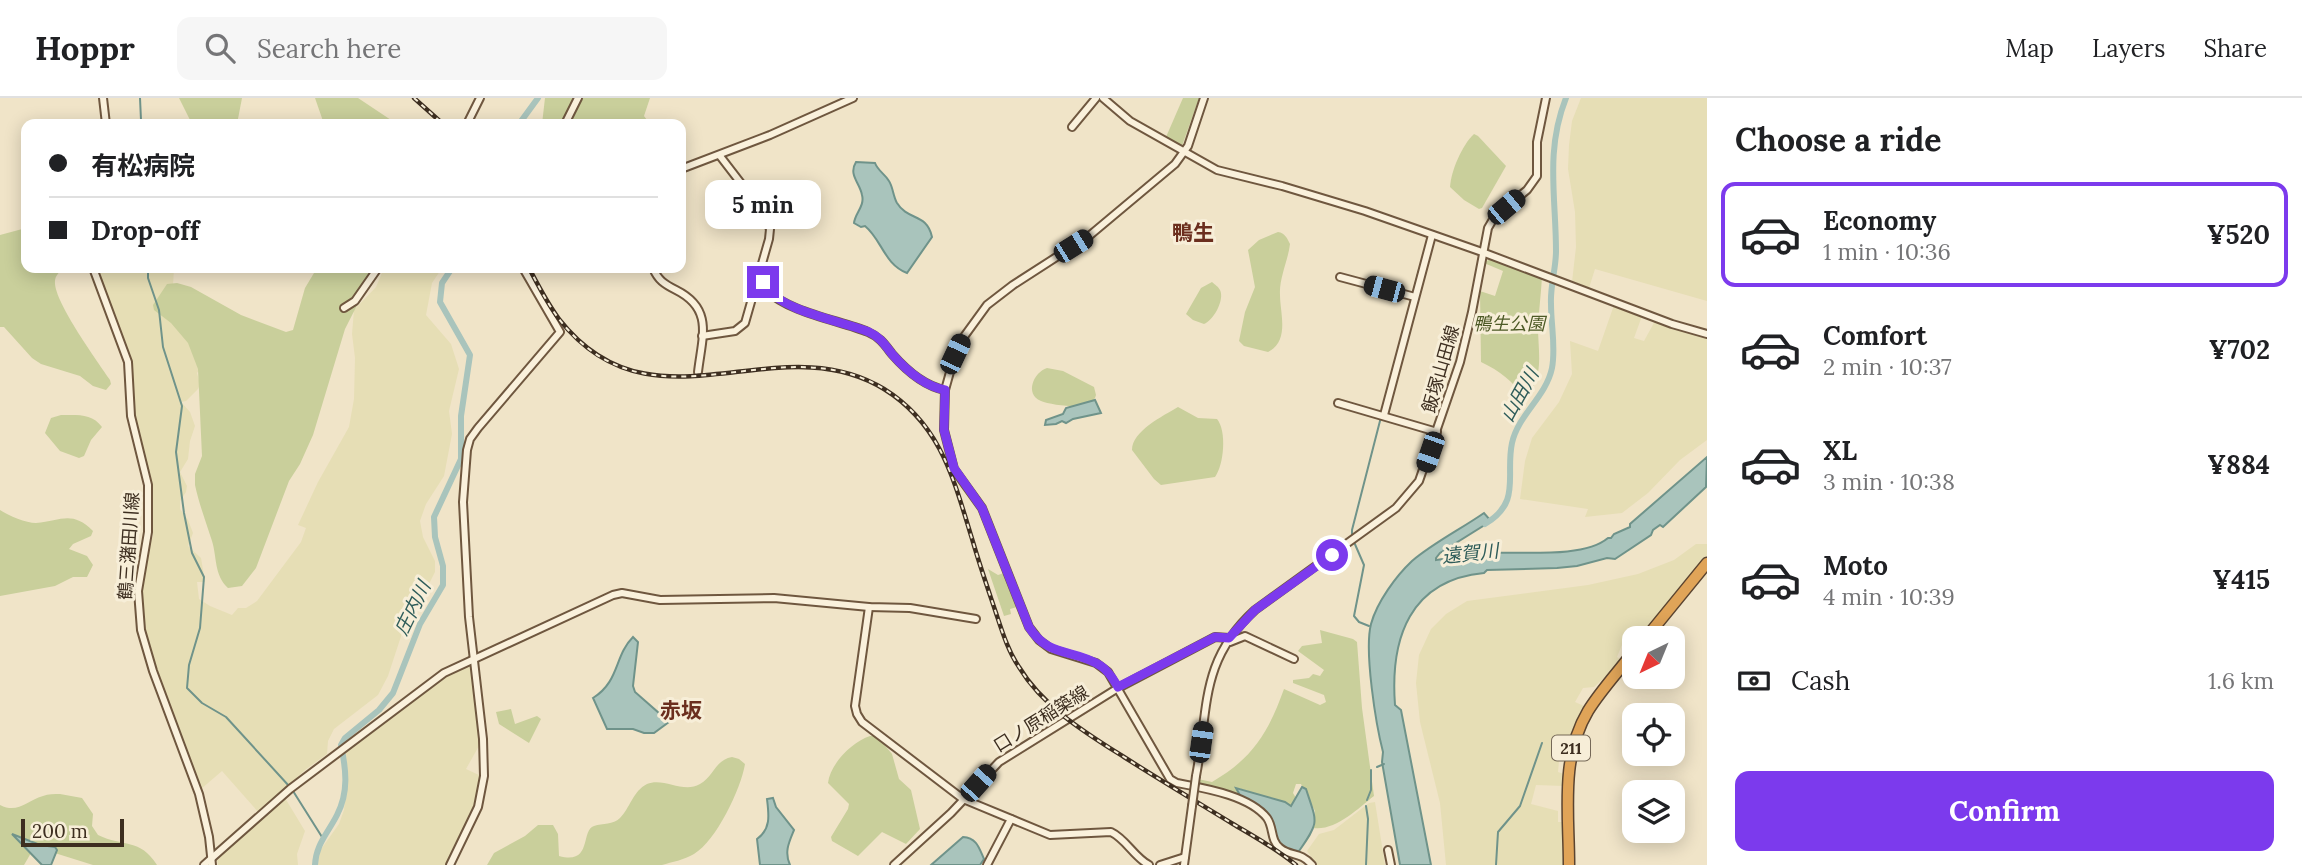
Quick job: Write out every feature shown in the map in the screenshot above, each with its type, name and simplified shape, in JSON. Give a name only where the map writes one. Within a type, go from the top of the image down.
[{"type":"highway","points":[[1655,626],[1707,563]]},
{"type":"highway","name":"211","points":[[1569,865],[1568,776],[1571,749],[1592,704],[1622,667]]},
{"type":"street","points":[[103,98],[105,119]]},
{"type":"street","points":[[470,119],[480,98]]},
{"type":"street","points":[[568,119],[578,98]]},
{"type":"street","points":[[686,167],[720,156],[853,98]]},
{"type":"street","points":[[1072,127],[1096,98]]},
{"type":"street","points":[[1103,98],[1120,115],[1208,166],[1227,174],[1282,186],[1432,235],[1672,324],[1707,334]]},
{"type":"street","points":[[1204,98],[1185,153],[1175,164],[1089,236],[987,305],[962,338],[955,354],[945,390],[944,430],[954,468],[982,508],[1029,627],[1036,637],[1051,649],[1101,666],[1118,687],[1170,779],[1221,793],[1258,810],[1270,822],[1273,838],[1278,846],[1286,852],[1300,855],[1312,865]]},
{"type":"street","name":"飯塚山田線","points":[[1185,861],[1208,690],[1228,639],[1255,610],[1396,508],[1419,481],[1468,331],[1482,252],[1491,222],[1527,190],[1537,176],[1537,142],[1544,99]]},
{"type":"street","points":[[702,336],[740,329],[749,311],[769,239],[767,220],[720,156]]},
{"type":"street","points":[[1384,415],[1432,235]]},
{"type":"street","points":[[760,270],[765,286],[775,296],[830,321],[872,334],[918,378],[934,388],[945,390]]},
{"type":"street","name":"鶴三潴田川線","points":[[95,273],[128,362],[131,416],[148,485],[149,516],[138,591],[141,630],[153,671],[199,794],[212,861]]},
{"type":"street","points":[[344,308],[355,301],[375,273]]},
{"type":"street","points":[[450,865],[475,816],[484,776],[483,738],[469,617],[463,502],[467,450],[470,439],[484,420],[561,332],[526,273]]},
{"type":"street","points":[[655,273],[662,283],[691,299],[698,306],[703,319],[698,372]]},
{"type":"street","points":[[1340,277],[1415,297]]},
{"type":"street","points":[[1338,403],[1437,432]]},
{"type":"street","points":[[204,865],[212,861],[290,789],[444,673],[620,593],[660,600],[774,598],[910,608],[976,619]]},
{"type":"street","points":[[869,607],[855,706],[857,714],[872,729],[963,799],[1050,835],[1111,832],[1118,835],[1139,859],[1149,865]]},
{"type":"street","points":[[1228,639],[1234,641],[1245,636],[1294,659]]},
{"type":"street","name":"口ノ原稲築線","points":[[894,865],[951,813],[999,762],[1118,687],[1215,637],[1228,639]]},
{"type":"street","points":[[987,865],[1011,819]]},
{"type":"street","points":[[1388,850],[1391,865]]},
{"type":"street","points":[[1160,865],[1185,861]]},
{"type":"shaded area","points":[[1581,98],[1707,98],[1707,301],[1595,269],[1589,288],[1572,282],[1576,247],[1575,212],[1568,169],[1569,145],[1572,121]]},
{"type":"shaded area","points":[[99,273],[174,273],[173,286],[202,366],[197,373],[200,384],[198,389],[186,401],[181,402],[190,412],[195,426],[188,459],[180,472],[187,486],[180,501],[180,509],[193,533],[188,546],[201,558],[205,582],[197,582],[199,599],[232,615],[238,608],[246,608],[257,601],[301,542],[306,528],[298,525],[318,482],[349,427],[354,399],[354,310],[376,287],[382,273],[439,273],[432,283],[426,315],[451,344],[459,369],[449,411],[452,434],[444,476],[426,504],[420,521],[423,537],[435,561],[435,572],[406,621],[388,676],[378,695],[334,729],[328,741],[327,754],[305,770],[259,813],[222,771],[201,789],[148,644],[141,593],[147,552],[153,536],[150,485],[133,408],[133,371]]},
{"type":"shaded area","points":[[1614,305],[1642,316],[1634,338],[1644,341],[1655,321],[1707,336],[1707,440],[1680,460],[1648,493],[1622,513],[1585,517],[1588,509],[1520,499],[1525,461],[1532,438],[1559,402],[1572,374],[1570,341],[1598,351]]},
{"type":"shaded area","points":[[1696,544],[1707,544],[1707,555],[1701,564],[1650,626],[1622,626],[1622,644],[1617,657],[1622,660],[1594,687],[1583,688],[1575,702],[1584,706],[1564,761],[1559,761],[1558,772],[1564,774],[1564,786],[1536,785],[1531,804],[1558,811],[1558,822],[1564,822],[1565,865],[1446,865],[1440,803],[1420,722],[1416,683],[1419,655],[1431,629],[1446,614],[1467,601],[1588,585],[1638,574],[1674,560]]},
{"type":"shaded area","points":[[471,665],[480,744],[466,769],[481,776],[480,789],[475,808],[447,865],[318,865],[319,852],[339,824],[344,810],[346,750],[437,680],[455,669]]},
{"type":"shaded area","points":[[285,798],[305,831],[297,854],[298,865],[218,865],[217,859]]},
{"type":"shaded area","points":[[1375,802],[1385,865],[1317,865],[1307,851],[1319,834],[1334,830],[1369,803]]},
{"type":"green space","points":[[179,98],[242,98],[238,119],[190,119]]},
{"type":"green space","points":[[315,98],[358,98],[390,119],[322,119]]},
{"type":"green space","points":[[545,98],[650,98],[644,116],[646,119],[543,119]]},
{"type":"green space","points":[[1183,98],[1199,98],[1182,146],[1166,137]]},
{"type":"green space","points":[[1474,134],[1506,166],[1479,209],[1450,187],[1458,159]]},
{"type":"green space","points":[[21,229],[21,273],[58,273],[55,281],[56,290],[77,331],[110,380],[111,384],[106,390],[93,386],[80,376],[41,364],[32,358],[4,327],[0,327],[0,235]]},
{"type":"green space","points":[[1278,232],[1287,238],[1290,244],[1280,289],[1281,334],[1275,347],[1268,352],[1244,346],[1239,341],[1245,312],[1255,287],[1248,250],[1259,240]]},
{"type":"green space","name":"鴨生公園","points":[[1490,259],[1542,277],[1538,373],[1525,399],[1506,377],[1481,362],[1480,291],[1495,296],[1503,271],[1484,263]]},
{"type":"green space","points":[[314,273],[373,273],[345,329],[313,435],[289,481],[256,568],[242,586],[228,588],[218,572],[212,541],[195,485],[195,474],[202,456],[198,369],[188,343],[171,323],[154,310],[153,305],[167,284],[177,283],[191,287],[241,315],[286,332],[293,330],[305,288]]},
{"type":"green space","points":[[1212,282],[1220,290],[1221,299],[1214,315],[1204,324],[1186,314],[1201,288]]},
{"type":"green space","points":[[1047,368],[1063,371],[1094,387],[1094,400],[1090,404],[1074,406],[1051,404],[1036,398],[1032,389],[1033,383],[1038,374]]},
{"type":"green space","points":[[1178,407],[1198,418],[1217,419],[1223,439],[1221,465],[1215,477],[1161,485],[1132,450],[1133,443],[1149,425]]},
{"type":"green space","points":[[61,415],[89,417],[102,427],[91,440],[84,456],[79,458],[60,451],[45,433],[51,418]]},
{"type":"green space","points":[[0,510],[32,523],[66,518],[86,525],[93,531],[91,536],[73,544],[69,549],[87,556],[93,565],[87,577],[73,577],[55,586],[0,596]]},
{"type":"green space","points":[[988,569],[998,575],[1004,573],[1017,607],[1010,609],[1011,614],[1004,616]]},
{"type":"green space","points":[[1320,630],[1357,642],[1362,708],[1374,796],[1338,823],[1313,828],[1315,811],[1301,784],[1296,784],[1293,793],[1296,798],[1291,806],[1238,788],[1241,797],[1198,785],[1198,779],[1212,782],[1249,754],[1272,719],[1284,689],[1320,705],[1326,702],[1324,695],[1293,683],[1293,680],[1309,678],[1313,674],[1320,676],[1324,670],[1298,651],[1302,646],[1322,643]]},
{"type":"green space","points":[[511,709],[515,724],[537,716],[541,719],[529,743],[499,724],[496,712]]},
{"type":"green space","points":[[870,736],[877,736],[892,754],[899,779],[911,790],[920,829],[906,844],[882,832],[858,856],[832,841],[831,837],[849,804],[828,783],[837,761],[856,743]]},
{"type":"green space","points":[[732,757],[745,764],[733,800],[711,838],[686,858],[662,865],[487,865],[494,853],[525,836],[538,825],[553,825],[558,834],[559,856],[577,856],[590,829],[617,820],[642,787],[660,782],[694,787],[705,781],[722,761]]},
{"type":"green space","points":[[60,794],[82,798],[93,814],[92,826],[98,835],[137,847],[151,856],[157,865],[93,865],[42,849],[31,853],[24,865],[0,865],[0,805],[12,808],[45,795]]},
{"type":"water","points":[[856,162],[875,163],[889,181],[901,209],[922,220],[930,229],[932,237],[907,273],[893,264],[865,226],[854,223],[863,199],[853,171]]},
{"type":"water","points":[[1095,400],[1101,413],[1066,423],[1062,421],[1045,425],[1046,420],[1063,414],[1066,408]]},
{"type":"water","points":[[1707,457],[1706,487],[1663,527],[1660,525],[1651,535],[1615,559],[1607,558],[1557,568],[1487,570],[1438,587],[1422,600],[1410,616],[1401,636],[1394,680],[1395,705],[1401,710],[1431,865],[1400,865],[1382,762],[1383,752],[1374,707],[1369,652],[1371,624],[1382,598],[1394,582],[1420,554],[1484,513],[1491,521],[1440,553],[1436,560],[1485,553],[1550,553],[1597,545],[1630,527],[1630,524]]},
{"type":"water","points":[[633,637],[638,642],[633,686],[635,692],[659,713],[667,710],[677,716],[654,733],[633,729],[607,729],[593,698],[608,684]]},
{"type":"water","points":[[1302,787],[1306,789],[1315,822],[1299,851],[1280,844],[1273,825],[1241,797],[1236,788],[1291,806]]},
{"type":"water","points":[[773,798],[776,807],[794,830],[787,851],[790,865],[760,865],[757,839],[767,826],[767,799]]},
{"type":"water","points":[[12,834],[40,845],[55,847],[57,850],[51,865],[42,865]]},
{"type":"water","points":[[963,837],[971,839],[979,847],[984,859],[980,865],[931,865]]},
{"type":"waterway","points":[[140,98],[141,119]]},
{"type":"waterway","name":"庄内川","points":[[523,119],[538,98]]},
{"type":"waterway","name":"山田川","points":[[1485,524],[1504,507],[1510,488],[1510,455],[1515,433],[1544,388],[1552,368],[1551,297],[1556,251],[1553,174],[1556,137],[1566,98]]},
{"type":"waterway","points":[[1413,293],[1419,270]]},
{"type":"waterway","points":[[148,273],[159,310],[163,347],[182,406],[176,452],[192,553],[204,577],[200,628],[189,665],[187,688],[202,703],[226,717],[289,786]]},
{"type":"waterway","name":"庄内川","points":[[315,865],[320,845],[337,815],[345,789],[341,745],[345,738],[379,710],[393,693],[420,624],[443,585],[443,566],[435,537],[434,517],[461,459],[461,416],[470,355],[440,302],[442,283],[449,273]]},
{"type":"waterway","points":[[1352,537],[1381,417]]},
{"type":"waterway","points":[[1354,542],[1364,565],[1354,616],[1359,622],[1369,626]]},
{"type":"waterway","points":[[1496,865],[1498,832],[1520,806],[1542,743]]},
{"type":"waterway","points":[[1377,767],[1384,764]]},
{"type":"waterway","points":[[1367,800],[1371,790],[1371,770]]},
{"type":"waterway","points":[[293,791],[322,837]]},
{"type":"waterway","points":[[1366,806],[1366,865]]},
{"type":"railway","points":[[414,98],[437,119]]},
{"type":"railway","points":[[532,273],[559,319],[596,354],[634,371],[675,376],[801,367],[843,372],[884,389],[904,403],[933,437],[943,456],[1006,641],[1015,661],[1040,695],[1080,729],[1266,843],[1296,865]]},
{"type":"district","name":"鴨生","points":[[1193,233]]},
{"type":"district","name":"赤坂","points":[[681,711]]},
{"type":"route","points":[[763,282],[775,296],[807,312],[867,331],[881,340],[918,378],[934,388],[945,390],[944,430],[954,468],[982,508],[1029,627],[1036,637],[1051,649],[1101,666],[1118,687],[1215,637],[1229,638],[1255,610],[1332,555]]},
{"type":"water label","name":"遠賀川","points":[[1470,553]]}]
